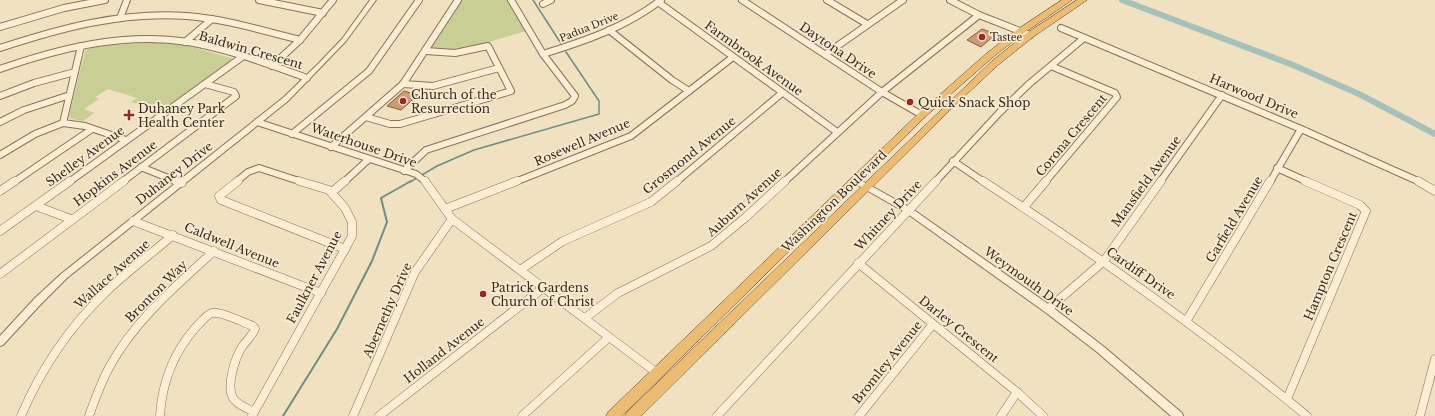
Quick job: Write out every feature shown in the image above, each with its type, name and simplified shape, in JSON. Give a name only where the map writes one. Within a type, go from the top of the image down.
[{"type":"highway","name":"Washington Boulevard","points":[[613,416],[922,115],[990,55],[1021,31],[1068,0]]},
{"type":"highway","name":"Washington Boulevard","points":[[632,416],[995,63],[1030,35],[1083,0]]},
{"type":"street","points":[[0,27],[64,8],[105,0]]},
{"type":"street","points":[[120,18],[127,0]]},
{"type":"street","points":[[261,0],[323,13]]},
{"type":"street","points":[[272,66],[300,40],[333,0]]},
{"type":"street","name":"Duhaney Drive","points":[[0,341],[64,276],[286,99],[318,68],[348,35],[374,0]]},
{"type":"street","points":[[292,134],[369,71],[419,0]]},
{"type":"street","points":[[331,147],[403,84],[458,0]]},
{"type":"street","points":[[404,171],[426,150],[565,105],[572,101],[575,96],[543,54],[511,0]]},
{"type":"street","points":[[544,4],[551,0]]},
{"type":"street","name":"Daytona Drive","points":[[742,0],[882,92],[922,115]]},
{"type":"street","points":[[827,0],[867,24]]},
{"type":"street","points":[[826,54],[903,0]]},
{"type":"street","points":[[950,0],[979,15],[1030,35]]},
{"type":"street","name":"Padua Drive","points":[[543,54],[570,46],[610,30],[642,13],[659,1]]},
{"type":"street","name":"Farmbrook Avenue","points":[[659,1],[733,57],[837,132]]},
{"type":"street","name":"Auburn Avenue","points":[[584,318],[618,293],[712,246],[746,217],[882,92],[979,15]]},
{"type":"street","points":[[0,48],[72,27],[120,18],[187,16],[212,19],[246,26],[300,40]]},
{"type":"street","points":[[185,42],[212,19]]},
{"type":"street","name":"Harwood Drive","points":[[1061,28],[1301,129],[1417,180],[1435,191]]},
{"type":"street","points":[[610,30],[672,80],[689,91]]},
{"type":"street","name":"Whitney Drive","points":[[717,416],[1000,112],[1029,84],[1084,38]]},
{"type":"street","name":"Baldwin Crescent","points":[[0,69],[37,57],[81,46],[143,40],[185,42],[218,49],[307,78]]},
{"type":"street","points":[[63,123],[67,96],[75,72],[81,46]]},
{"type":"street","points":[[366,117],[390,124],[400,124],[509,92],[511,90],[488,46],[455,53],[426,51]]},
{"type":"street","name":"Shelley Avenue","points":[[0,231],[242,57]]},
{"type":"street","name":"Rosewell Avenue","points":[[445,209],[631,136],[733,57]]},
{"type":"street","name":"Corona Crescent","points":[[1024,208],[1117,97],[1115,94],[1051,66]]},
{"type":"street","points":[[403,84],[433,86],[499,68]]},
{"type":"street","points":[[0,96],[34,83],[75,72]]},
{"type":"street","name":"Hopkins Avenue","points":[[0,274],[236,96],[234,92],[205,84]]},
{"type":"street","name":"Grosmond Avenue","points":[[520,270],[563,241],[651,202],[782,93]]},
{"type":"street","name":"Mansfield Avenue","points":[[1048,309],[1104,261],[1222,95]]},
{"type":"street","points":[[0,122],[24,110],[67,96]]},
{"type":"street","name":"Waterhouse Drive","points":[[257,122],[416,174],[424,179],[452,219],[584,318],[608,338],[657,373]]},
{"type":"street","points":[[0,155],[35,134],[63,123],[72,123],[126,140]]},
{"type":"street","points":[[0,190],[92,129]]},
{"type":"street","name":"Garfield Avenue","points":[[1187,320],[1301,129]]},
{"type":"street","points":[[345,249],[219,198],[220,194],[248,172],[256,168],[332,192],[369,159]]},
{"type":"street","name":"Cardiff Drive","points":[[953,161],[1104,261],[1187,320],[1307,416]]},
{"type":"street","points":[[141,167],[182,183]]},
{"type":"street","name":"Hampton Crescent","points":[[1278,168],[1360,205],[1366,211],[1287,399]]},
{"type":"street","name":"Weymouth Drive","points":[[855,180],[908,210],[1048,309],[1100,349],[1178,416]]},
{"type":"street","name":"Faulkner Avenue","points":[[253,414],[352,236],[352,222],[345,208],[332,192]]},
{"type":"street","points":[[36,206],[71,219]]},
{"type":"street","name":"Abernethy Drive","points":[[353,416],[415,272],[452,219]]},
{"type":"street","name":"Caldwell Avenue","points":[[133,221],[174,235],[321,293]]},
{"type":"street","name":"Wallace Avenue","points":[[20,416],[46,366],[60,344],[81,317],[107,291],[174,235]]},
{"type":"street","name":"Bronton Way","points":[[89,416],[103,378],[119,349],[139,323],[165,296],[214,251]]},
{"type":"street","name":"Darley Crescent","points":[[858,263],[1017,392],[1043,416]]},
{"type":"street","name":"Holland Avenue","points":[[379,416],[543,288]]},
{"type":"street","points":[[160,416],[167,371],[184,339],[208,316],[216,313],[253,326],[254,329],[242,347],[237,360],[230,389],[233,397],[238,403],[253,414]]},
{"type":"street","name":"Bromley Avenue","points":[[859,416],[933,324]]},
{"type":"street","points":[[522,416],[608,338]]},
{"type":"street","points":[[1420,416],[1435,359]]},
{"type":"street","points":[[1001,416],[1017,392]]},
{"type":"green space","points":[[461,0],[507,0],[526,31],[462,50],[431,48]]},
{"type":"green space","points":[[152,42],[185,45],[234,59],[162,110],[131,102],[137,98],[108,89],[95,97],[99,99],[84,109],[94,113],[83,121],[71,119],[69,116],[85,51],[92,47]]},
{"type":"building","name":"Tastee","points":[[982,29],[996,34],[981,47],[967,40]]},
{"type":"building","name":"Church of the Resurrection","points":[[404,91],[418,95],[401,110],[387,106]]},
{"type":"waterway","points":[[533,0],[562,45]]},
{"type":"waterway","points":[[1122,0],[1293,65],[1359,94],[1435,134]]},
{"type":"waterway","points":[[410,182],[437,166],[474,150],[599,114],[599,101],[566,52]]},
{"type":"waterway","points":[[283,416],[337,329],[372,261],[387,222],[381,198],[411,181]]},
{"type":"place","name":"Tastee","points":[[982,37]]},
{"type":"place","name":"Church of the Resurrection","points":[[403,101]]},
{"type":"place","name":"Quick Snack Shop","points":[[910,102]]},
{"type":"place","name":"Duhaney Park Health Center","points":[[129,115]]},
{"type":"place","name":"Patrick Gardens Church of Christ","points":[[483,294]]}]
